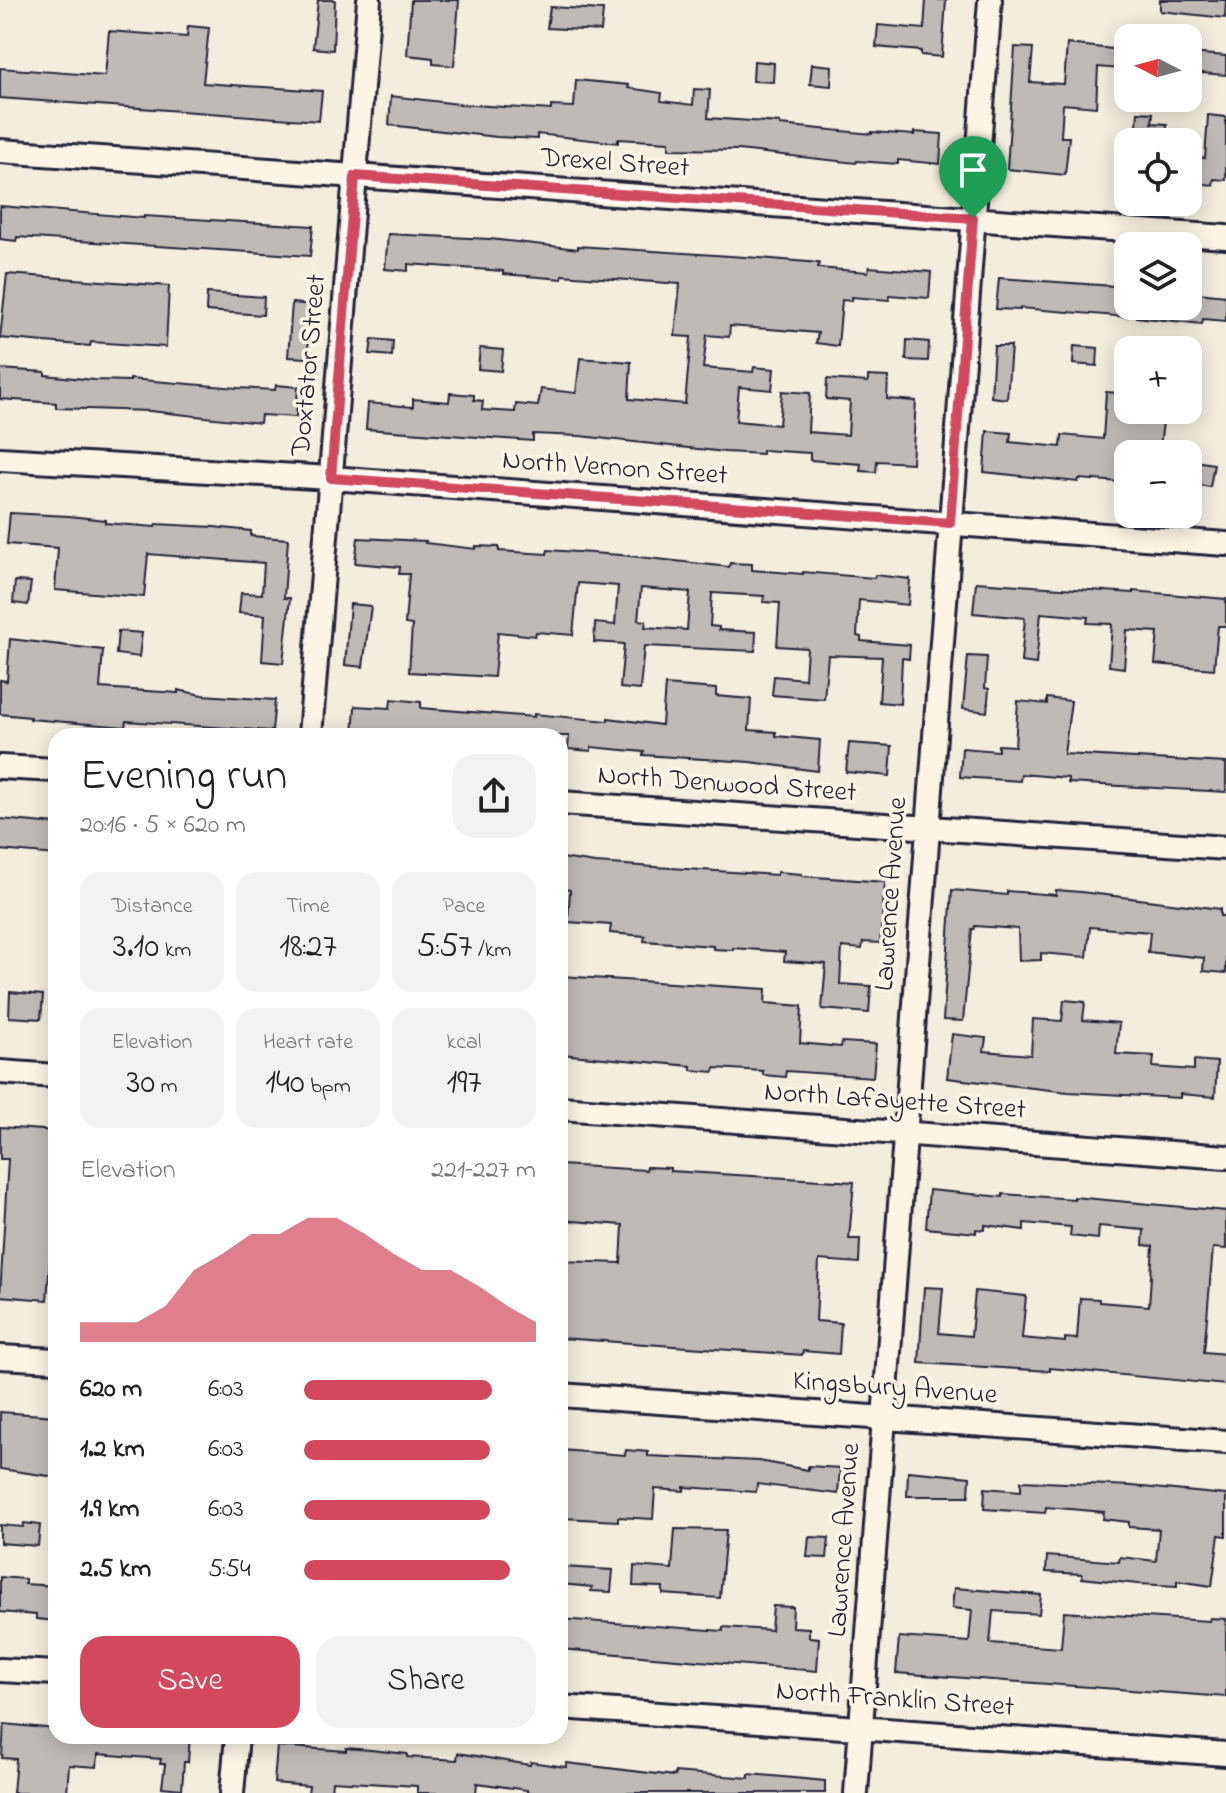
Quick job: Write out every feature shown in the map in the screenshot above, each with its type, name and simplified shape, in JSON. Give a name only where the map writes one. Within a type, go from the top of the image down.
[{"type":"street","name":"Doxtator Street","points":[[311,728],[369,0]]},
{"type":"street","name":"Lawrence Avenue","points":[[856,1793],[990,0]]},
{"type":"street","name":"Drexel Street","points":[[0,151],[1226,237]]},
{"type":"street","name":"North Vernon Street","points":[[0,459],[331,478],[1226,544]]},
{"type":"street","points":[[0,767],[48,770]]},
{"type":"street","name":"North Denwood Street","points":[[568,804],[1226,848]]},
{"type":"street","points":[[0,1072],[48,1075]]},
{"type":"street","name":"North Lafayette Street","points":[[568,1109],[1226,1157]]},
{"type":"street","points":[[0,1357],[48,1360]]},
{"type":"street","name":"Kingsbury Avenue","points":[[568,1396],[1226,1442]]},
{"type":"street","points":[[0,1670],[48,1673]]},
{"type":"street","name":"North Franklin Street","points":[[568,1708],[1226,1754]]},
{"type":"street","points":[[232,1793],[236,1744]]},
{"type":"building","points":[[318,0],[335,0],[333,50],[313,48]]},
{"type":"building","points":[[411,0],[459,0],[454,66],[433,64],[433,58],[407,55]]},
{"type":"building","points":[[926,0],[946,0],[942,57],[921,55],[921,51],[876,47],[878,25],[924,29]]},
{"type":"building","points":[[1160,0],[1226,0],[1225,18],[1160,11]]},
{"type":"building","points":[[550,7],[603,10],[601,31],[547,28]]},
{"type":"building","points":[[188,26],[209,28],[203,83],[322,91],[319,121],[0,98],[0,68],[105,76],[109,31],[187,37]]},
{"type":"building","points":[[1067,44],[1114,49],[1114,68],[1098,67],[1096,107],[1063,104],[1061,137],[1069,137],[1065,175],[1007,169],[1015,47],[1033,48],[1030,82],[1064,84]]},
{"type":"building","points":[[1202,54],[1226,56],[1226,75],[1202,73]]},
{"type":"building","points":[[754,61],[774,63],[773,82],[753,81]]},
{"type":"building","points":[[812,64],[832,66],[831,86],[810,84]]},
{"type":"building","points":[[576,80],[629,85],[628,88],[662,93],[661,101],[693,105],[694,89],[710,90],[708,118],[872,134],[942,134],[940,164],[898,160],[898,164],[856,163],[738,150],[669,149],[669,142],[618,139],[618,143],[537,134],[537,139],[497,137],[389,125],[391,96],[551,110],[551,106],[574,107]]},
{"type":"building","points":[[1138,112],[1153,113],[1152,123],[1167,124],[1167,128],[1137,128]]},
{"type":"building","points":[[1208,115],[1226,117],[1226,180],[1214,179],[1213,185],[1202,184],[1202,158],[1205,158]]},
{"type":"building","points":[[0,206],[144,218],[313,226],[310,256],[17,237],[16,241],[0,239]]},
{"type":"building","points":[[388,234],[490,239],[578,249],[578,246],[760,258],[819,263],[818,268],[868,272],[869,267],[931,272],[929,298],[889,295],[889,300],[851,297],[851,301],[842,300],[838,346],[816,343],[818,333],[730,326],[729,337],[707,335],[703,368],[753,372],[754,367],[774,369],[772,390],[739,387],[736,421],[779,425],[782,391],[810,393],[808,432],[848,435],[850,401],[826,399],[827,379],[868,382],[868,376],[888,377],[887,399],[916,401],[912,463],[877,461],[876,472],[860,471],[861,464],[810,460],[810,453],[762,450],[762,454],[725,452],[580,436],[533,434],[533,441],[366,429],[368,403],[413,407],[413,399],[449,402],[450,393],[474,395],[474,400],[483,401],[482,410],[515,412],[516,404],[538,406],[541,389],[576,393],[580,358],[631,362],[629,399],[685,404],[691,337],[675,336],[680,284],[562,275],[562,279],[408,264],[408,271],[385,269]]},
{"type":"building","points":[[7,274],[169,286],[166,347],[91,342],[90,346],[0,338]]},
{"type":"building","points":[[999,278],[1114,286],[1114,316],[996,309]]},
{"type":"building","points":[[207,293],[264,297],[263,315],[206,311]]},
{"type":"building","points":[[1202,293],[1226,296],[1226,321],[1203,319],[1202,324],[1164,320],[1202,320]]},
{"type":"building","points":[[292,303],[312,305],[307,358],[288,357]]},
{"type":"building","points":[[372,339],[393,341],[392,356],[370,354]]},
{"type":"building","points":[[907,340],[929,342],[928,361],[906,360]]},
{"type":"building","points":[[994,346],[1011,346],[1007,399],[991,397]]},
{"type":"building","points":[[1074,346],[1098,348],[1097,366],[1073,364]]},
{"type":"building","points":[[480,348],[503,350],[501,371],[478,369]]},
{"type":"building","points":[[0,369],[94,380],[130,379],[275,390],[276,385],[298,387],[296,417],[261,415],[260,423],[150,411],[56,408],[56,403],[0,399]]},
{"type":"building","points":[[1106,392],[1114,393],[1114,424],[1163,424],[1161,440],[1114,440],[1114,482],[1079,479],[1078,482],[984,472],[987,431],[1011,433],[1010,442],[1061,447],[1062,435],[1103,439]]},
{"type":"building","points":[[1202,462],[1214,464],[1210,487],[1202,486]]},
{"type":"building","points":[[10,513],[69,516],[155,527],[156,524],[214,527],[251,531],[251,536],[288,539],[284,598],[290,598],[283,663],[262,661],[265,615],[239,613],[241,593],[262,594],[264,563],[148,554],[144,597],[55,590],[58,548],[7,544]]},
{"type":"building","points":[[358,538],[426,541],[476,549],[476,546],[499,547],[499,551],[547,554],[548,550],[621,555],[729,567],[730,563],[752,564],[752,570],[910,579],[908,605],[859,600],[857,636],[861,637],[861,641],[910,645],[909,659],[902,658],[900,704],[879,702],[882,657],[828,655],[824,699],[772,695],[774,676],[805,679],[807,648],[777,646],[780,603],[763,602],[764,596],[712,593],[710,626],[719,627],[719,630],[756,632],[755,651],[644,646],[640,690],[620,688],[624,644],[594,642],[595,623],[615,625],[618,586],[578,583],[573,635],[536,632],[535,636],[498,632],[494,677],[409,672],[412,625],[405,624],[409,574],[399,574],[400,567],[355,563]],"holes":[[[641,588],[690,592],[687,630],[645,627],[646,621],[638,620]]]},
{"type":"building","points":[[15,581],[31,582],[28,605],[13,603]]},
{"type":"building","points":[[976,582],[1226,599],[1226,626],[1218,626],[1214,669],[1155,664],[1158,632],[1127,630],[1124,668],[1109,666],[1112,624],[1087,623],[1088,617],[1041,613],[1036,664],[1021,662],[1025,618],[973,613]]},
{"type":"building","points":[[350,604],[371,606],[363,667],[345,665]]},
{"type":"building","points":[[118,631],[142,633],[139,657],[116,654]]},
{"type":"building","points":[[10,639],[103,650],[100,688],[178,693],[178,690],[202,695],[275,700],[272,728],[126,721],[125,727],[0,714],[0,680],[7,681]]},
{"type":"building","points":[[968,656],[987,657],[987,712],[963,709]]},
{"type":"building","points":[[665,685],[716,689],[716,696],[751,699],[749,730],[820,740],[818,771],[750,762],[643,755],[644,752],[591,747],[591,751],[568,749],[568,728],[354,728],[355,706],[390,708],[391,699],[421,702],[421,708],[608,721],[608,718],[662,725]]},
{"type":"building","points":[[1047,698],[1071,701],[1064,754],[1226,763],[1226,792],[1068,783],[1068,778],[1021,774],[1020,781],[960,777],[962,748],[998,751],[998,745],[1015,746],[1018,701],[1047,704]]},
{"type":"building","points":[[849,743],[892,746],[890,776],[846,772]]},
{"type":"building","points":[[0,819],[48,823],[48,854],[0,850]]},
{"type":"building","points":[[568,859],[885,882],[880,943],[863,942],[862,949],[842,947],[840,984],[871,986],[869,1013],[822,1009],[826,964],[784,961],[785,952],[713,949],[713,946],[644,941],[645,936],[610,933],[611,925],[568,922]]},
{"type":"building","points":[[952,890],[1056,895],[1056,890],[1220,909],[1220,916],[1226,916],[1226,973],[1203,971],[1204,958],[1148,952],[1150,932],[1090,927],[1087,957],[1041,953],[1041,960],[1019,961],[1018,929],[975,926],[972,929],[963,1021],[943,1020]]},
{"type":"building","points":[[568,977],[766,989],[765,1003],[802,1006],[800,1043],[841,1047],[842,1042],[876,1044],[873,1077],[786,1071],[785,1077],[763,1075],[763,1071],[691,1070],[691,1066],[568,1055]]},
{"type":"building","points":[[10,992],[43,995],[41,1019],[9,1017]]},
{"type":"building","points":[[1064,1000],[1085,1002],[1083,1020],[1119,1023],[1116,1054],[1154,1056],[1153,1067],[1194,1070],[1194,1060],[1217,1062],[1215,1097],[1068,1092],[947,1078],[952,1034],[986,1038],[984,1051],[1031,1055],[1033,1019],[1062,1021]]},
{"type":"building","points":[[0,1127],[48,1130],[47,1300],[0,1296],[8,1159],[0,1159]]},
{"type":"building","points":[[568,1165],[646,1170],[647,1167],[670,1168],[670,1171],[854,1182],[849,1239],[860,1239],[859,1263],[819,1260],[816,1321],[841,1323],[839,1354],[803,1351],[802,1355],[568,1338],[568,1261],[621,1263],[623,1225],[568,1221]]},
{"type":"building","points":[[929,1190],[1003,1197],[1003,1194],[1074,1197],[1226,1211],[1226,1249],[1213,1248],[1204,1352],[1226,1354],[1226,1385],[1050,1368],[1050,1371],[919,1363],[924,1287],[943,1288],[939,1333],[971,1336],[975,1291],[1026,1296],[1022,1338],[1065,1342],[1065,1338],[1077,1339],[1080,1298],[1149,1306],[1153,1246],[1143,1245],[1144,1230],[1099,1226],[1098,1239],[1070,1236],[1071,1227],[1024,1223],[1024,1230],[985,1225],[985,1230],[976,1229],[976,1233],[926,1228]]},
{"type":"building","points":[[0,1412],[48,1415],[48,1476],[0,1469]]},
{"type":"building","points":[[626,1450],[648,1452],[648,1456],[759,1461],[808,1470],[808,1466],[840,1468],[838,1494],[757,1484],[756,1492],[684,1487],[684,1491],[655,1489],[653,1519],[618,1517],[618,1521],[568,1518],[568,1451],[625,1455]]},
{"type":"building","points":[[908,1471],[970,1477],[969,1496],[907,1496]]},
{"type":"building","points":[[1021,1481],[1132,1486],[1226,1495],[1226,1536],[1219,1535],[1212,1586],[1177,1581],[1177,1586],[1138,1584],[1082,1578],[1082,1574],[1046,1572],[1047,1556],[1119,1562],[1120,1557],[1156,1561],[1159,1529],[1129,1527],[1129,1522],[1103,1519],[1104,1512],[1046,1507],[1045,1513],[984,1509],[985,1488],[1021,1491]]},
{"type":"building","points":[[24,1523],[40,1525],[38,1546],[0,1543],[0,1525],[23,1527]]},
{"type":"building","points":[[675,1529],[726,1530],[720,1598],[663,1594],[663,1587],[633,1586],[634,1566],[672,1569]]},
{"type":"building","points":[[809,1537],[829,1538],[827,1558],[807,1557]]},
{"type":"building","points":[[568,1567],[613,1570],[611,1592],[591,1591],[592,1587],[568,1585]]},
{"type":"building","points":[[0,1577],[25,1579],[25,1584],[48,1585],[48,1620],[36,1619],[36,1615],[0,1612]]},
{"type":"building","points":[[954,1588],[1041,1595],[1039,1614],[993,1611],[990,1643],[1061,1648],[1064,1612],[1209,1621],[1210,1618],[1226,1619],[1226,1697],[896,1673],[899,1637],[969,1642],[972,1610],[952,1608]]},
{"type":"building","points":[[773,1606],[793,1607],[792,1627],[809,1628],[809,1637],[819,1638],[817,1671],[568,1650],[568,1620],[723,1631],[723,1627],[771,1630]]},
{"type":"building","points":[[4,1724],[48,1728],[48,1744],[189,1744],[182,1789],[162,1787],[165,1764],[160,1764],[161,1759],[98,1754],[97,1767],[69,1765],[67,1793],[13,1793],[16,1759],[2,1758]]},
{"type":"building","points":[[277,1746],[346,1751],[346,1748],[457,1760],[458,1753],[530,1765],[531,1762],[566,1767],[566,1763],[675,1776],[675,1772],[749,1778],[749,1774],[825,1781],[825,1793],[527,1793],[527,1790],[477,1783],[476,1793],[417,1793],[417,1786],[332,1781],[331,1793],[308,1793],[309,1786],[274,1783]]},
{"type":"route","points":[[355,176],[973,218],[950,523],[331,478],[355,176]]}]
